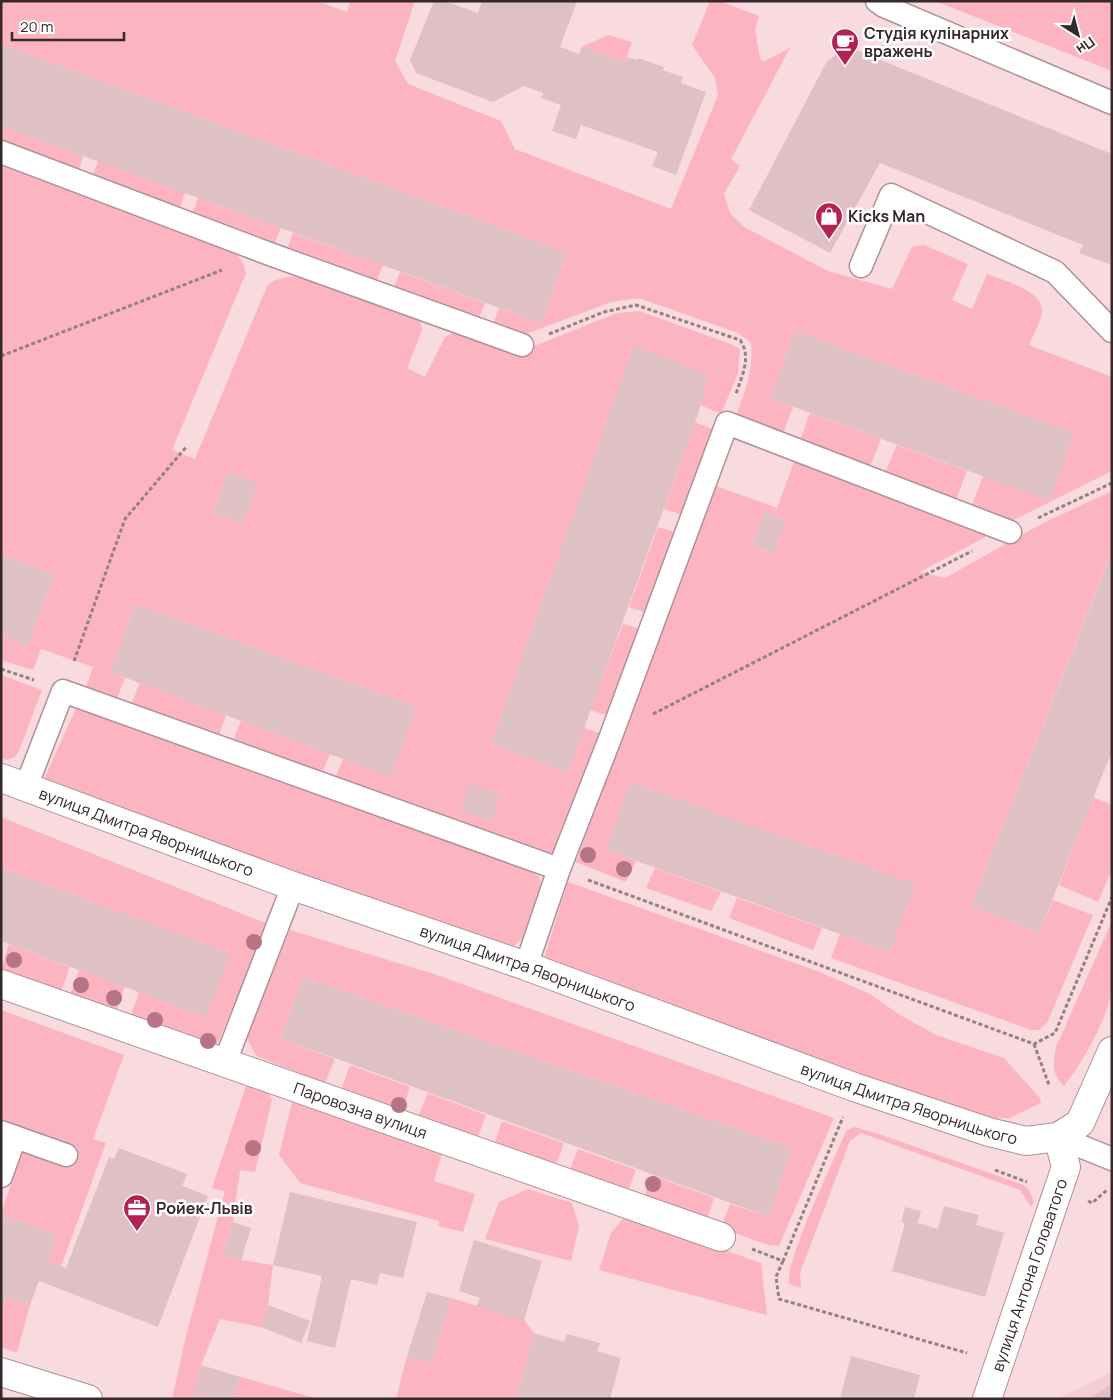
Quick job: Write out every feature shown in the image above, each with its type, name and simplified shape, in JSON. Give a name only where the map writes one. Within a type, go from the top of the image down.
[{"type":"street","name":"вулиця Дмитра Яворницького","points":[[14,782],[293,886],[526,966],[854,1087],[989,1132],[1026,1141],[1058,1137]]},
{"type":"street","name":"Паровозна вулиця","points":[[1,984],[721,1237]]},
{"type":"street","points":[[1058,1137],[1080,1123],[1112,1051]]},
{"type":"street","name":"вулиця Антона Головатого","points":[[987,1399],[1001,1363],[1066,1166],[1058,1137]]},
{"type":"street","points":[[1,1372],[88,1399]]},
{"type":"lane","points":[[877,1],[884,6],[1112,103]]},
{"type":"lane","points":[[1,152],[267,253],[522,345]]},
{"type":"lane","points":[[861,266],[891,195],[1055,272],[1112,331]]},
{"type":"lane","points":[[526,966],[558,869],[611,736],[727,423],[1010,532]]},
{"type":"lane","points":[[14,782],[63,691],[558,869]]},
{"type":"lane","points":[[225,1062],[293,886]]},
{"type":"lane","points":[[1,1176],[8,1134],[66,1155]]},
{"type":"lane","points":[[1058,1137],[1112,1159]]},
{"type":"path","points":[[1,356],[267,253]]},
{"type":"path","points":[[522,345],[604,312],[636,305],[740,340],[746,349],[746,363],[727,423]]},
{"type":"path","points":[[63,691],[124,519],[186,446]]},
{"type":"path","points":[[611,736],[1010,532],[1112,482]]},
{"type":"path","points":[[558,869],[1034,1044],[1055,1034],[1112,897]]},
{"type":"path","points":[[1034,1044],[1049,1085]]},
{"type":"path","points":[[844,1116],[776,1277],[779,1299],[1001,1363]]},
{"type":"path","points":[[1081,1198],[1092,1203],[1112,1187]]},
{"type":"path","points":[[721,1237],[782,1261]]},
{"type":"shaded area","points":[[1,1],[317,1],[347,12],[350,1],[415,1],[395,61],[408,84],[501,121],[515,149],[671,209],[718,95],[715,78],[692,45],[710,1],[720,1],[759,16],[755,29],[760,58],[763,62],[790,48],[731,159],[740,166],[724,194],[730,213],[744,227],[828,271],[892,289],[912,247],[924,245],[968,264],[952,300],[972,309],[987,274],[1030,292],[1037,298],[1042,312],[1039,324],[1029,345],[1112,377],[1112,471],[1010,522],[971,507],[983,476],[1050,500],[1074,433],[795,331],[770,398],[793,407],[782,436],[735,419],[748,382],[752,353],[751,343],[738,333],[639,298],[611,302],[523,335],[493,324],[499,308],[541,323],[566,252],[1,44]]},
{"type":"shaded area","points":[[935,1],[1112,1],[1112,71]]},
{"type":"shaded area","points":[[608,35],[632,42],[625,62],[582,47]]},
{"type":"shaded area","points":[[2,126],[83,156],[79,170],[1,141]]},
{"type":"shaded area","points":[[1,160],[235,252],[242,261],[246,273],[172,450],[195,459],[267,286],[285,277],[298,276],[420,319],[422,330],[407,368],[425,377],[445,337],[454,332],[519,352],[617,313],[639,311],[731,344],[740,349],[738,373],[721,414],[700,405],[707,375],[634,347],[491,744],[568,773],[584,728],[602,734],[554,852],[540,855],[334,781],[343,759],[391,776],[417,707],[135,604],[110,672],[125,678],[117,698],[86,688],[93,667],[41,649],[33,670],[1,660],[1,636],[27,646],[54,575],[1,555]],"holes":[[[228,472],[258,483],[243,523],[214,513]]]},
{"type":"shaded area","points":[[98,161],[185,193],[180,208],[93,175]]},
{"type":"shaded area","points":[[198,198],[281,228],[275,243],[193,212]]},
{"type":"shaded area","points":[[293,233],[383,265],[377,280],[288,247]]},
{"type":"shaded area","points":[[400,272],[485,303],[479,318],[394,286]]},
{"type":"shaded area","points":[[810,413],[881,439],[869,469],[799,443]]},
{"type":"shaded area","points":[[695,422],[716,431],[682,515],[664,509]]},
{"type":"shaded area","points":[[897,445],[967,471],[955,502],[884,475]]},
{"type":"shaded area","points":[[795,459],[993,533],[920,572],[945,578],[1045,522],[1112,491],[1112,551],[971,906],[1039,933],[1053,900],[1093,915],[1047,1023],[1039,1030],[1031,1030],[831,958],[840,934],[890,952],[914,884],[630,782],[606,850],[636,861],[626,882],[576,862],[713,485],[777,508]],"holes":[[[765,512],[786,520],[772,554],[752,545]]]},
{"type":"shaded area","points":[[658,527],[677,533],[647,613],[629,607]]},
{"type":"shaded area","points":[[623,624],[641,629],[608,716],[590,710]]},
{"type":"shaded area","points":[[1,675],[42,690],[19,751],[15,757],[7,760],[1,758]]},
{"type":"shaded area","points":[[140,683],[226,715],[218,738],[131,705]]},
{"type":"shaded area","points":[[77,706],[530,870],[539,877],[543,886],[528,934],[509,950],[503,949],[44,779]]},
{"type":"shaded area","points":[[241,721],[330,754],[320,777],[232,743]]},
{"type":"shaded area","points":[[1093,797],[1112,805],[1112,869],[1098,902],[1059,885]]},
{"type":"shaded area","points":[[1,817],[268,924],[216,1047],[130,1018],[139,992],[206,1017],[229,953],[1,868]]},
{"type":"shaded area","points":[[655,868],[721,892],[711,911],[646,888]]},
{"type":"shaded area","points":[[568,882],[817,971],[870,994],[900,1015],[936,1035],[1004,1058],[1040,1098],[1041,1103],[1010,1118],[989,1118],[811,1057],[544,958]]},
{"type":"shaded area","points":[[737,898],[822,928],[813,950],[729,918]]},
{"type":"shaded area","points":[[1112,921],[1112,987],[1108,1005],[1092,1042],[1064,1086],[1057,1077],[1054,1068],[1056,1047]]},
{"type":"shaded area","points":[[290,930],[434,974],[834,1118],[779,1246],[768,1245],[721,1228],[730,1204],[769,1217],[792,1148],[303,977],[280,1038],[335,1059],[325,1083],[256,1056],[246,1036]]},
{"type":"shaded area","points":[[9,944],[70,967],[61,992],[1,970]]},
{"type":"shaded area","points":[[79,970],[125,986],[115,1013],[70,995]]},
{"type":"shaded area","points":[[1,1010],[124,1055],[93,1139],[106,1143],[61,1267],[47,1262],[57,1235],[1,1214],[23,1148],[72,1165],[78,1148],[1,1119]]},
{"type":"shaded area","points":[[350,1065],[410,1087],[402,1111],[342,1088]]},
{"type":"shaded area","points":[[247,1083],[267,1090],[272,1100],[255,1172],[240,1170],[233,1222],[222,1254],[241,1260],[273,1265],[268,1305],[261,1327],[220,1319],[201,1365],[194,1396],[202,1399],[172,1399],[187,1332],[225,1191],[212,1188]]},
{"type":"shaded area","points":[[428,1093],[486,1115],[477,1139],[418,1117]]},
{"type":"shaded area","points":[[293,1098],[445,1143],[434,1181],[475,1194],[463,1232],[438,1226],[439,1221],[300,1183],[279,1155]]},
{"type":"shaded area","points":[[502,1121],[564,1143],[555,1167],[494,1145]]},
{"type":"shaded area","points":[[854,1127],[1024,1185],[1029,1190],[1034,1202],[1031,1207],[1020,1190],[861,1133],[850,1141],[800,1273],[801,1288],[789,1284],[790,1272],[802,1233],[846,1131]]},
{"type":"shaded area","points":[[578,1149],[636,1170],[627,1194],[569,1172]]},
{"type":"shaded area","points":[[652,1175],[714,1198],[706,1222],[643,1199]]},
{"type":"shaded area","points":[[528,1189],[572,1203],[579,1226],[571,1261],[485,1239],[499,1202]]},
{"type":"shaded area","points":[[626,1215],[761,1263],[767,1315],[599,1270],[611,1233]]},
{"type":"shaded area","points":[[7,1297],[30,1305],[17,1353],[1,1347],[1,1312]]},
{"type":"shaded area","points":[[451,1298],[524,1320],[534,1333],[516,1399],[396,1399],[407,1356],[431,1363]]},
{"type":"shaded area","points":[[1112,1372],[1112,1399],[1057,1399]]},
{"type":"shaded area","points":[[241,1377],[318,1399],[233,1399]]},
{"type":"building","points":[[434,1],[445,1],[478,13],[482,1],[577,1],[560,47],[579,54],[582,47],[625,62],[627,57],[637,60],[638,58],[664,67],[663,70],[683,77],[681,83],[706,92],[676,175],[652,166],[658,152],[581,125],[576,139],[552,131],[561,105],[541,98],[543,93],[524,86],[493,102],[416,73],[410,60]]},
{"type":"building","points":[[1,44],[566,252],[541,323],[1,126]]},
{"type":"building","points":[[856,50],[1112,154],[1112,256],[1109,264],[1079,253],[1083,245],[880,163],[830,253],[749,210],[827,61],[837,54]]},
{"type":"building","points":[[795,331],[1074,433],[1050,501],[770,398]]},
{"type":"building","points":[[634,346],[708,375],[698,414],[568,773],[491,744]]},
{"type":"building","points":[[228,472],[258,483],[243,523],[214,513]]},
{"type":"building","points":[[765,512],[786,520],[773,554],[752,545]]},
{"type":"building","points":[[1112,552],[1112,751],[1039,933],[971,906]]},
{"type":"building","points":[[1,555],[54,575],[27,646],[1,636]]},
{"type":"building","points":[[135,604],[417,707],[391,777],[110,672]]},
{"type":"building","points":[[630,782],[915,884],[890,952],[606,850]]},
{"type":"building","points":[[469,784],[500,794],[492,821],[461,811]]},
{"type":"building","points":[[1,868],[230,953],[206,1017],[1,941]]},
{"type":"building","points":[[303,977],[792,1148],[769,1217],[280,1038]]},
{"type":"building","name":"Ройек-Львів","points":[[119,1148],[187,1174],[182,1186],[208,1196],[158,1327],[39,1281],[30,1305],[7,1297],[1,1311],[1,1214],[57,1235],[47,1262],[66,1268],[109,1157],[114,1159]]},
{"type":"building","points":[[290,1192],[417,1222],[403,1278],[380,1273],[377,1285],[351,1279],[335,1348],[307,1341],[322,1276],[273,1265]]},
{"type":"building","points":[[944,1206],[979,1215],[976,1225],[1004,1233],[985,1297],[892,1271],[905,1223],[901,1222],[905,1207],[921,1211],[918,1223],[938,1229]]},
{"type":"building","points":[[233,1222],[251,1228],[241,1260],[222,1254]]},
{"type":"building","points":[[474,1240],[542,1261],[524,1320],[476,1307],[480,1298],[459,1291]]},
{"type":"building","points":[[427,1292],[451,1298],[431,1363],[407,1356]]},
{"type":"building","points":[[268,1305],[310,1321],[301,1343],[261,1327]]},
{"type":"building","points":[[534,1333],[564,1342],[567,1334],[600,1343],[597,1351],[621,1358],[610,1399],[516,1399]]},
{"type":"building","points":[[851,1356],[920,1375],[914,1399],[840,1399]]},
{"type":"building","points":[[201,1365],[241,1377],[233,1399],[202,1399],[193,1396]]},
{"type":"building","points":[[1112,1384],[1112,1399],[1088,1399]]},
{"type":"place","name":"Студія кулінарних вражень","points":[[845,66]]},
{"type":"place","name":"Kicks Man","points":[[829,240]]},
{"type":"place","name":"Ройек-Львів","points":[[137,1232]]}]
